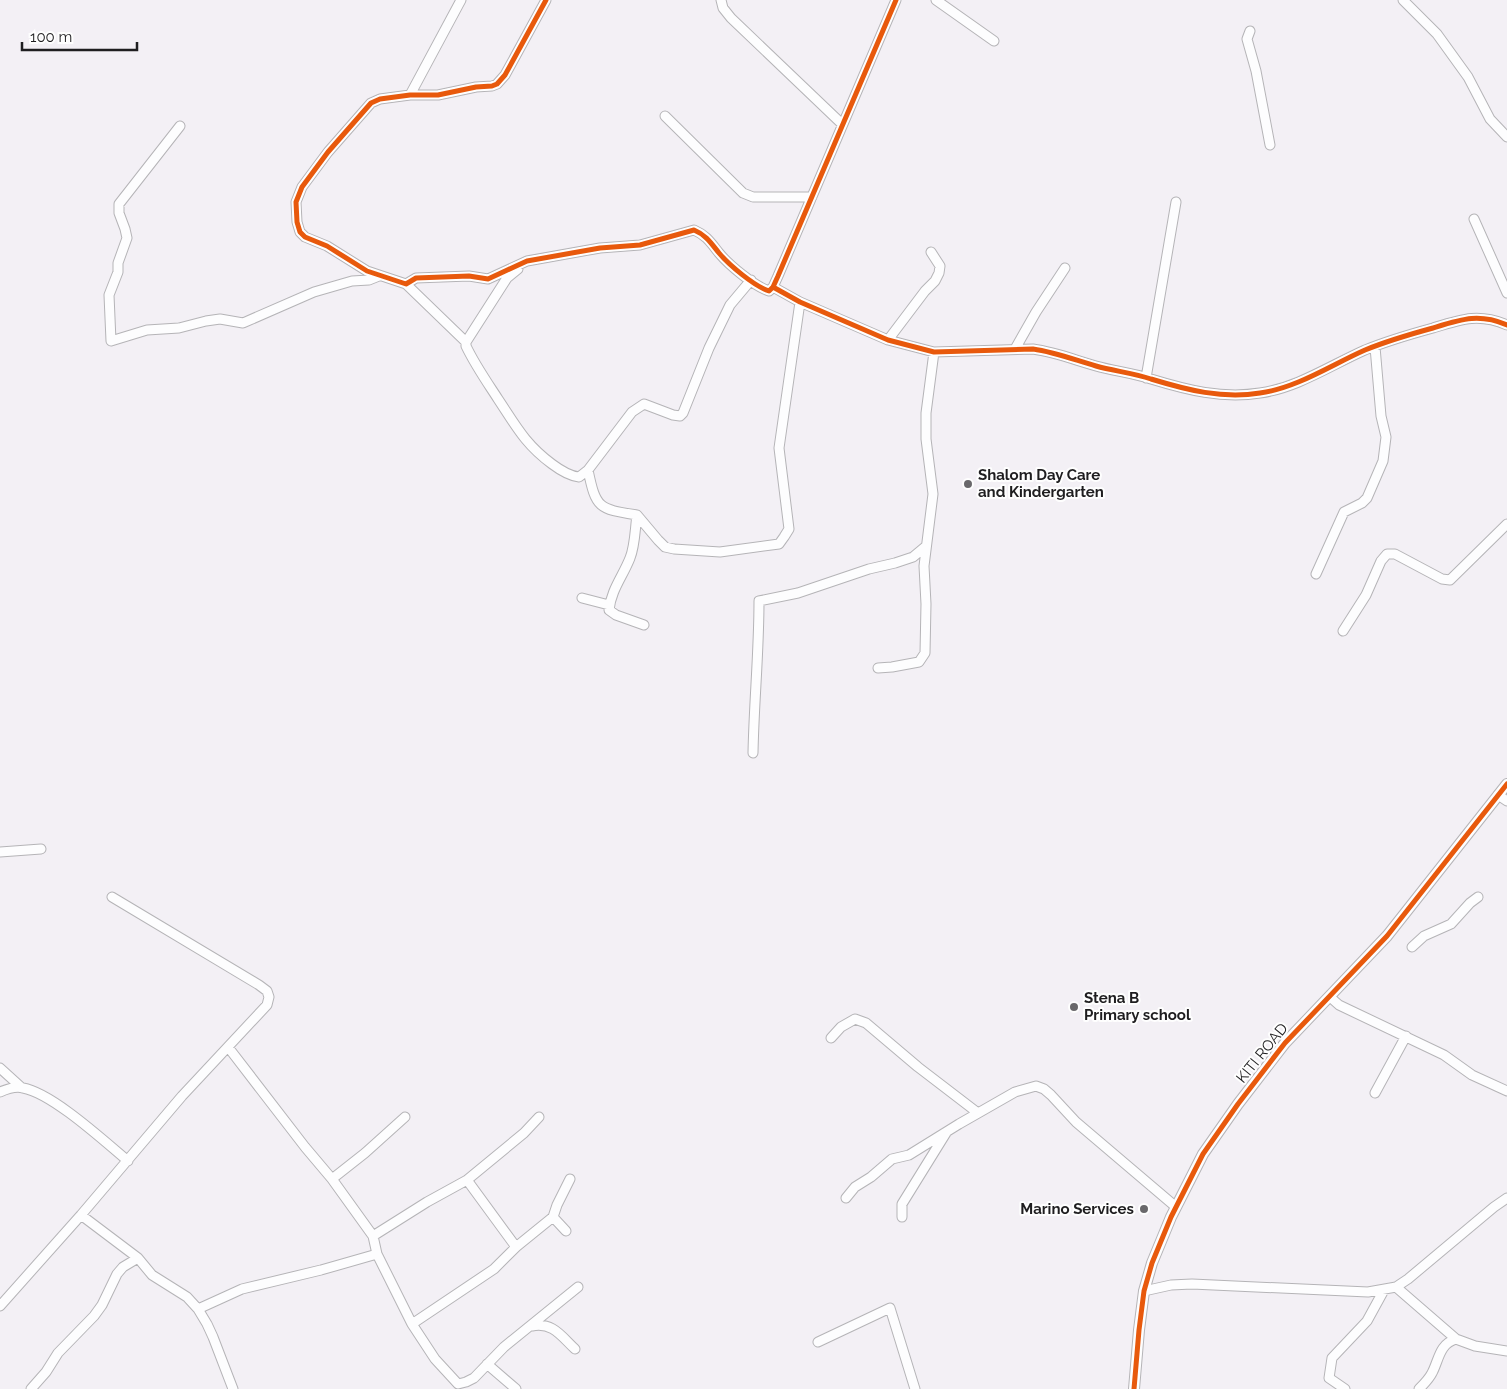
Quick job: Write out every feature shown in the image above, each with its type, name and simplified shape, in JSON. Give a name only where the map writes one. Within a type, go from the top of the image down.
[{"type":"street","points":[[410,95],[461,0]]},
{"type":"street","points":[[466,342],[406,284],[367,271],[327,246],[302,235],[297,222],[296,202],[302,188],[328,152],[371,103],[380,99],[410,95],[438,95],[497,84],[505,75],[546,0]]},
{"type":"street","points":[[720,0],[723,8],[731,18],[842,124]]},
{"type":"street","points":[[406,284],[416,278],[469,276],[488,279],[527,261],[600,248],[640,245],[694,230],[709,239],[726,260],[751,280],[769,291],[773,287],[896,0]]},
{"type":"street","points":[[937,0],[994,41]]},
{"type":"street","points":[[1402,0],[1436,34],[1468,77],[1490,119],[1507,137]]},
{"type":"street","points":[[1250,31],[1248,39],[1270,145]]},
{"type":"street","points":[[665,116],[730,182],[747,196],[812,196]]},
{"type":"street","points":[[180,126],[119,204],[119,213],[126,229],[127,238],[118,263],[118,272],[109,295],[111,341],[147,330],[180,328],[206,321],[220,320],[243,323],[314,292],[352,281],[369,280],[378,276]]},
{"type":"street","points":[[1146,378],[1176,202]]},
{"type":"street","points":[[1474,219],[1507,293]]},
{"type":"street","points":[[888,340],[925,291],[935,281],[940,266],[931,252]]},
{"type":"street","points":[[527,261],[508,278],[466,342],[466,348],[520,434],[535,451],[559,469],[579,477],[588,470],[632,412],[641,405],[649,405],[672,415],[680,416],[683,413],[709,348],[730,305],[751,280]]},
{"type":"street","points":[[1015,349],[1036,312],[1065,268]]},
{"type":"street","points":[[773,287],[800,302],[888,340],[934,352],[1034,349],[1185,390],[1215,394],[1261,393],[1296,383],[1375,347],[1466,318],[1490,318],[1507,324]]},
{"type":"street","points":[[588,470],[593,494],[601,507],[638,515],[665,546],[674,549],[720,552],[778,544],[789,529],[779,448],[800,302]]},
{"type":"street","points":[[1316,574],[1344,512],[1362,503],[1367,498],[1383,461],[1386,437],[1381,416],[1375,347]]},
{"type":"street","points":[[878,668],[920,662],[925,653],[926,604],[924,566],[933,494],[926,439],[926,413],[934,352]]},
{"type":"street","points":[[638,515],[630,558],[620,576],[609,605],[609,610],[616,616],[644,625]]},
{"type":"street","points":[[1343,632],[1366,595],[1381,561],[1388,554],[1395,554],[1442,579],[1450,580],[1505,529]]},
{"type":"street","points":[[753,753],[754,705],[759,662],[759,601],[798,593],[869,569],[896,563],[913,557],[925,547]]},
{"type":"street","points":[[582,598],[609,605]]},
{"type":"street","name":"KITI ROAD","points":[[1134,1389],[1144,1291],[1162,1238],[1203,1154],[1238,1104],[1285,1043],[1330,997],[1371,950],[1387,936],[1503,798],[1507,784]]},
{"type":"street","points":[[0,852],[41,849]]},
{"type":"street","points":[[0,1306],[128,1161],[182,1096],[266,1005],[269,998],[267,991],[112,897]]},
{"type":"street","points":[[1412,947],[1424,936],[1452,924],[1470,903],[1478,897]]},
{"type":"street","points":[[1330,997],[1340,1005],[1444,1055],[1472,1075],[1507,1091]]},
{"type":"street","points":[[831,1038],[841,1027],[855,1019],[866,1023],[918,1067],[978,1113]]},
{"type":"street","points":[[1375,1093],[1406,1036]]},
{"type":"street","points":[[228,1047],[332,1179],[373,1236],[377,1254],[412,1324],[435,1359],[458,1384],[474,1378],[504,1347],[578,1287]]},
{"type":"street","points":[[0,1068],[22,1088],[42,1096],[63,1109],[128,1161]]},
{"type":"street","points":[[846,1198],[855,1187],[872,1177],[892,1160],[909,1155],[978,1113],[1021,1090],[1036,1086],[1044,1089],[1076,1122],[1176,1207]]},
{"type":"street","points":[[0,1092],[8,1089],[22,1088]]},
{"type":"street","points":[[332,1179],[366,1152],[404,1117]]},
{"type":"street","points":[[373,1236],[427,1202],[467,1180],[524,1133],[539,1117]]},
{"type":"street","points":[[902,1217],[902,1204],[947,1131]]},
{"type":"street","points":[[412,1324],[494,1269],[516,1247],[552,1217],[570,1179]]},
{"type":"street","points":[[467,1180],[516,1247]]},
{"type":"street","points":[[1144,1291],[1192,1284],[1368,1292],[1396,1287],[1507,1198]]},
{"type":"street","points":[[81,1214],[138,1258],[152,1274],[186,1297],[198,1309],[213,1337],[233,1389]]},
{"type":"street","points":[[552,1217],[566,1231]]},
{"type":"street","points":[[198,1309],[242,1289],[304,1275],[377,1254]]},
{"type":"street","points":[[31,1389],[46,1372],[58,1353],[102,1306],[117,1274],[123,1267],[138,1258]]},
{"type":"street","points":[[1396,1287],[1456,1339],[1476,1346],[1507,1352]]},
{"type":"street","points":[[1345,1389],[1329,1378],[1332,1358],[1368,1321],[1384,1290]]},
{"type":"street","points":[[818,1342],[890,1308],[915,1389]]},
{"type":"street","points":[[532,1326],[542,1324],[549,1326],[556,1330],[575,1349]]},
{"type":"street","points":[[1420,1389],[1431,1374],[1440,1351],[1451,1340],[1456,1339]]},
{"type":"street","points":[[488,1364],[516,1389]]},
{"type":"cycle path","points":[[546,0],[505,75],[497,84],[438,95],[410,95],[380,99],[371,103],[328,152],[302,187],[296,202],[297,222],[300,232],[305,237],[327,246],[367,271],[406,284],[416,278],[469,276],[488,279],[527,261],[600,248],[640,245],[694,230],[705,237],[723,258],[742,275],[769,291],[778,276],[896,0]]},
{"type":"cycle path","points":[[773,287],[800,302],[888,340],[934,352],[1033,349],[1178,387],[1232,395],[1260,393],[1287,386],[1373,347],[1453,322],[1479,318],[1507,325]]},
{"type":"cycle path","points":[[1134,1389],[1144,1291],[1152,1263],[1171,1217],[1203,1154],[1238,1104],[1285,1043],[1387,936],[1507,784]]},
{"type":"place","name":"Shalom Day Care and Kindergarten","points":[[968,484]]},
{"type":"place","name":"Stena B Primary school","points":[[1074,1007]]},
{"type":"place","name":"Marino Services","points":[[1144,1209]]}]
